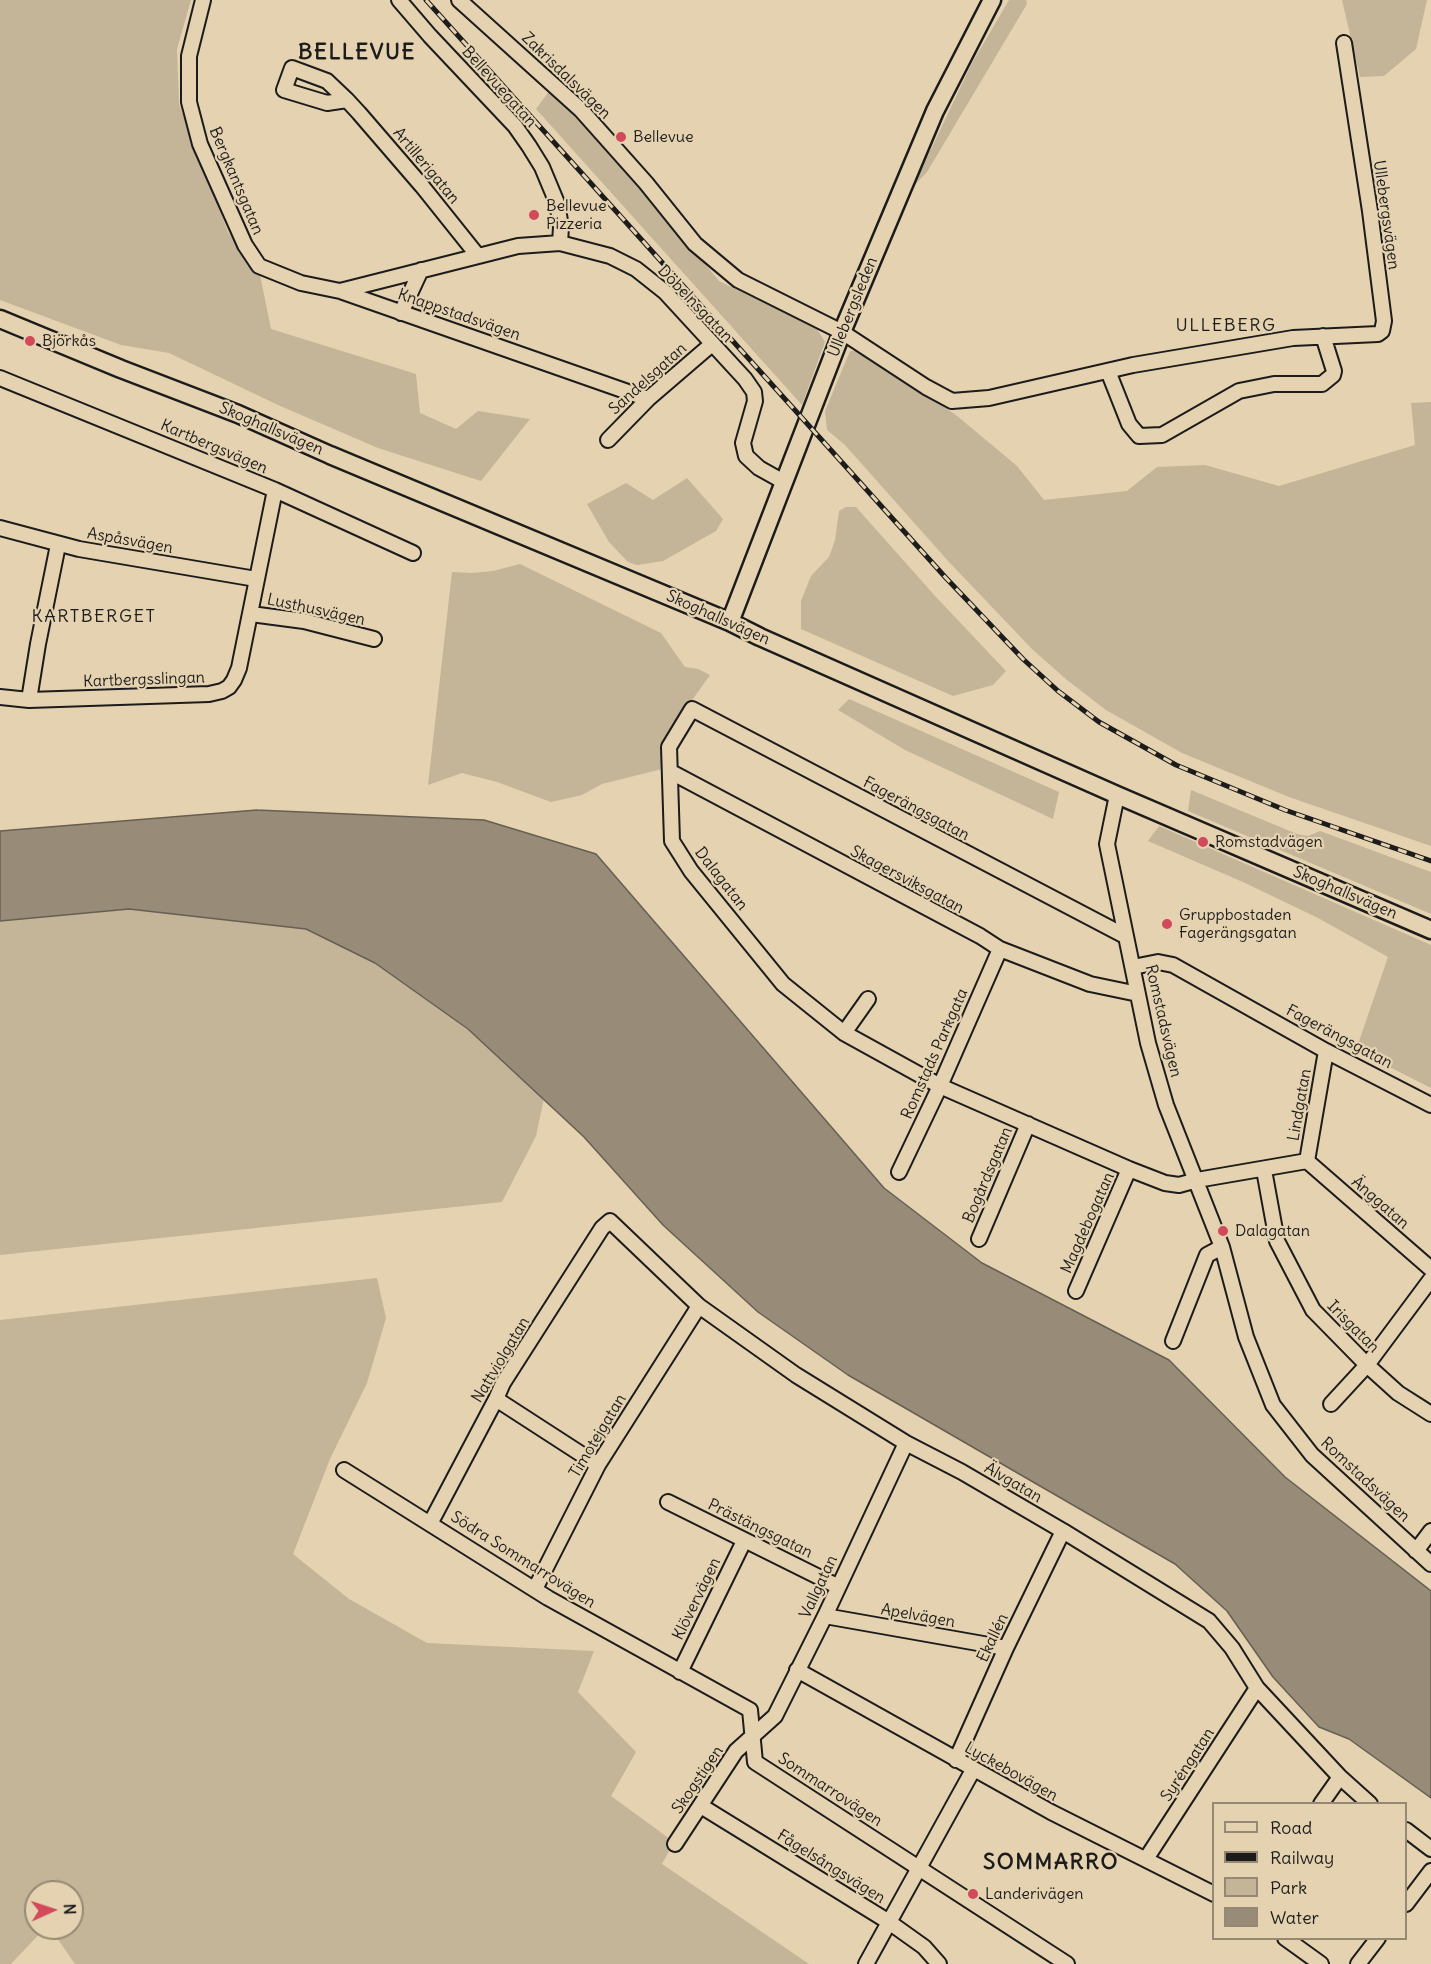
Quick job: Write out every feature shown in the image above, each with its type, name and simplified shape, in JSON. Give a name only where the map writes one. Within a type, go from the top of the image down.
[{"type":"main road","name":"Ullebergsleden","points":[[730,622],[842,332],[935,111],[992,0]]},
{"type":"main road","name":"Skoghallsvägen","points":[[0,319],[238,414],[330,455],[730,622],[1117,795],[1431,930]]},
{"type":"street","name":"Bergkantsgatan","points":[[203,0],[189,56],[189,102],[200,144],[245,245],[259,266]]},
{"type":"street","name":"Bellevuegatan","points":[[399,0],[515,126],[530,147],[542,167],[557,203],[561,227],[560,243]]},
{"type":"street","name":"Zakrisdalsvägen","points":[[461,1],[581,110],[646,183],[695,244],[738,280],[842,332]]},
{"type":"street","name":"Ullebergsvägen","points":[[842,332],[926,387],[952,401],[989,399],[1108,371],[1293,338],[1378,334],[1382,331],[1384,321],[1370,211],[1344,43]]},
{"type":"street","name":"Artillerigatan","points":[[347,100],[422,186],[478,256]]},
{"type":"street","name":"Döbelnsgatan","points":[[340,291],[518,246],[560,243],[610,256],[636,269],[665,292],[745,379],[754,392],[754,411],[743,443],[746,456],[759,468],[784,482]]},
{"type":"street","name":"Knappstadsvägen","points":[[259,266],[301,283],[340,291],[648,399]]},
{"type":"street","points":[[400,313],[421,270]]},
{"type":"street","points":[[1108,371],[1128,424],[1139,436],[1162,435],[1239,391],[1274,384],[1322,384],[1333,375],[1334,371],[1323,336]]},
{"type":"street","name":"Sandelsgatan","points":[[608,440],[648,399],[712,344]]},
{"type":"street","name":"Kartbergsvägen","points":[[0,378],[275,490],[413,553]]},
{"type":"street","name":"Kartbergsslingan","points":[[0,697],[29,700],[222,692],[234,680],[251,614],[275,490]]},
{"type":"street","name":"Aspåsvägen","points":[[0,528],[58,545],[256,579]]},
{"type":"street","points":[[29,700],[58,545]]},
{"type":"street","name":"Lusthusvägen","points":[[251,614],[304,621],[374,639]]},
{"type":"street","name":"Dalagatan","points":[[692,708],[669,747],[672,841],[691,871],[783,984],[844,1033],[940,1086],[1165,1183],[1179,1185],[1197,1180]]},
{"type":"street","name":"Fagerängsgatan","points":[[692,708],[1125,936]]},
{"type":"street","name":"Skagersviksgatan","points":[[671,772],[980,936],[1000,949],[1090,984],[1138,994]]},
{"type":"street","name":"Romstadsvägen","points":[[1117,795],[1107,844],[1149,1043],[1167,1105],[1222,1247],[1246,1337],[1273,1405],[1312,1455],[1431,1564]]},
{"type":"street","name":"Romstads Parkgata","points":[[899,1172],[940,1086],[1000,949]]},
{"type":"street","name":"Fagerängsgatan","points":[[1133,967],[1158,962],[1173,964],[1326,1051],[1431,1105]]},
{"type":"street","points":[[844,1033],[868,999]]},
{"type":"street","name":"Lindgatan","points":[[1197,1180],[1307,1161],[1326,1051]]},
{"type":"street","name":"Bogårdsgatan","points":[[979,1239],[1028,1125]]},
{"type":"street","name":"Änggatan","points":[[1307,1161],[1431,1269]]},
{"type":"street","name":"Magdebogatan","points":[[1076,1291],[1129,1169]]},
{"type":"street","name":"Irisgatan","points":[[1264,1170],[1277,1241],[1313,1310],[1398,1393],[1431,1414]]},
{"type":"street","name":"Älvgatan","points":[[609,1221],[699,1306],[796,1375],[906,1443],[962,1472],[1209,1621],[1232,1648],[1257,1688],[1340,1777],[1369,1802]]},
{"type":"street","name":"Nattviolgatan","points":[[427,1520],[503,1383],[602,1228],[609,1221]]},
{"type":"street","points":[[1173,1341],[1207,1255],[1222,1247]]},
{"type":"street","points":[[1331,1404],[1367,1365],[1431,1279]]},
{"type":"street","name":"Timotejgatan","points":[[535,1589],[598,1465],[699,1306]]},
{"type":"street","points":[[496,1399],[598,1465]]},
{"type":"street","name":"Vallgatan","points":[[753,1738],[775,1716],[825,1616],[837,1586],[906,1443]]},
{"type":"street","points":[[344,1470],[427,1520]]},
{"type":"street","name":"Prästängsgatan","points":[[668,1502],[837,1586]]},
{"type":"street","name":"Södra Sommarrovägen","points":[[427,1520],[535,1589],[607,1631]]},
{"type":"street","points":[[1416,1551],[1431,1531]]},
{"type":"street","name":"Ekallén","points":[[956,1760],[1006,1648],[1063,1532]]},
{"type":"street","name":"Klövervägen","points":[[680,1672],[744,1540]]},
{"type":"street","name":"Apelvägen","points":[[825,1616],[1006,1648]]},
{"type":"street","name":"Sommarrovägen","points":[[607,1631],[750,1710],[755,1762],[1067,1964]]},
{"type":"street","name":"Lyckebovägen","points":[[797,1670],[1051,1812],[1212,1893]]},
{"type":"street","name":"Syréngatan","points":[[1146,1859],[1257,1688]]},
{"type":"street","name":"Skogstigen","points":[[675,1844],[736,1751],[753,1738]]},
{"type":"street","points":[[866,1964],[973,1770]]},
{"type":"street","points":[[1322,1802],[1340,1777]]},
{"type":"street","name":"Fågelsångsvägen","points":[[701,1806],[889,1922],[924,1947],[939,1964]]},
{"type":"street","points":[[1407,1831],[1431,1848]]},
{"type":"street","points":[[1407,1903],[1431,1871]]},
{"type":"street","points":[[1288,1940],[1321,1964]]},
{"type":"street","points":[[1358,1964],[1376,1940]]},
{"type":"green space","points":[[0,0],[191,0],[177,49],[179,104],[228,232],[260,275],[271,329],[416,374],[420,413],[456,429],[478,411],[530,419],[481,481],[378,448],[278,405],[169,353],[121,345],[0,300]]},
{"type":"green space","points":[[1009,0],[1026,0],[1027,4],[927,172],[913,187],[972,63]]},
{"type":"green space","points":[[1342,0],[1427,0],[1416,49],[1384,76],[1360,77]]},
{"type":"green space","points":[[550,90],[651,198],[719,281],[817,329],[825,342],[802,405],[536,109]]},
{"type":"green space","points":[[850,351],[860,351],[956,415],[1017,466],[1044,500],[1127,491],[1157,467],[1205,465],[1279,486],[1415,445],[1411,403],[1431,402],[1431,846],[1289,797],[1182,753],[1106,710],[1067,680],[1032,649],[949,562],[845,445],[827,430],[825,411]]},
{"type":"green space","points":[[687,478],[723,519],[716,531],[663,561],[637,565],[628,562],[609,542],[587,504],[626,483],[653,500]]},
{"type":"green space","points":[[846,507],[856,507],[1006,671],[993,685],[953,696],[801,629],[801,601],[811,576],[829,557],[835,540],[839,511]]},
{"type":"green space","points":[[520,564],[661,633],[685,667],[698,669],[710,675],[661,744],[662,769],[602,784],[582,795],[551,802],[497,782],[462,773],[428,785],[452,572],[493,571]]},
{"type":"green space","points":[[849,699],[1059,792],[1053,819],[905,750],[838,710]]},
{"type":"green space","points":[[1191,790],[1297,834],[1308,836],[1320,831],[1431,872],[1431,914],[1188,811]]},
{"type":"green space","points":[[1159,826],[1431,945],[1431,1088],[1356,1050],[1388,957],[1318,918],[1243,882],[1148,841]]},
{"type":"green space","points":[[129,909],[306,929],[375,963],[468,1029],[544,1098],[536,1136],[502,1202],[0,1255],[0,921]]},
{"type":"green space","points":[[377,1278],[386,1318],[367,1383],[330,1459],[293,1554],[349,1599],[427,1643],[594,1651],[578,1692],[636,1752],[611,1796],[674,1842],[662,1864],[809,1964],[75,1964],[58,1940],[84,1940],[84,1880],[24,1880],[24,1940],[34,1940],[11,1964],[0,1964],[0,1320]]},
{"type":"water","points":[[257,810],[484,820],[596,854],[884,1188],[982,1263],[1169,1360],[1285,1477],[1431,1591],[1431,1798],[1349,1739],[1319,1727],[1273,1677],[1227,1611],[1175,1564],[848,1375],[758,1312],[663,1225],[584,1137],[468,1029],[375,963],[306,929],[129,909],[0,921],[0,831]]},
{"type":"railway","points":[[426,0],[946,578],[1023,659],[1058,691],[1099,722],[1176,765],[1285,810],[1431,861]]},
{"type":"place","name":"Bellevue","points":[[621,137]]},
{"type":"place","name":"Bellevue Pizzeria","points":[[534,215]]},
{"type":"place","name":"Björkås","points":[[30,341]]},
{"type":"place","name":"Romstadvägen","points":[[1203,842]]},
{"type":"place","name":"Gruppbostaden Fagerängsgatan","points":[[1167,924]]},
{"type":"place","name":"Dalagatan","points":[[1223,1231]]},
{"type":"place","name":"Landerivägen","points":[[973,1894]]},
{"type":"district","name":"BELLEVUE","points":[[357,53]]},
{"type":"district","name":"ULLEBERG","points":[[1226,326]]},
{"type":"district","name":"KARTBERGET","points":[[94,617]]},
{"type":"district","name":"SOMMARRO","points":[[1051,1863]]}]
